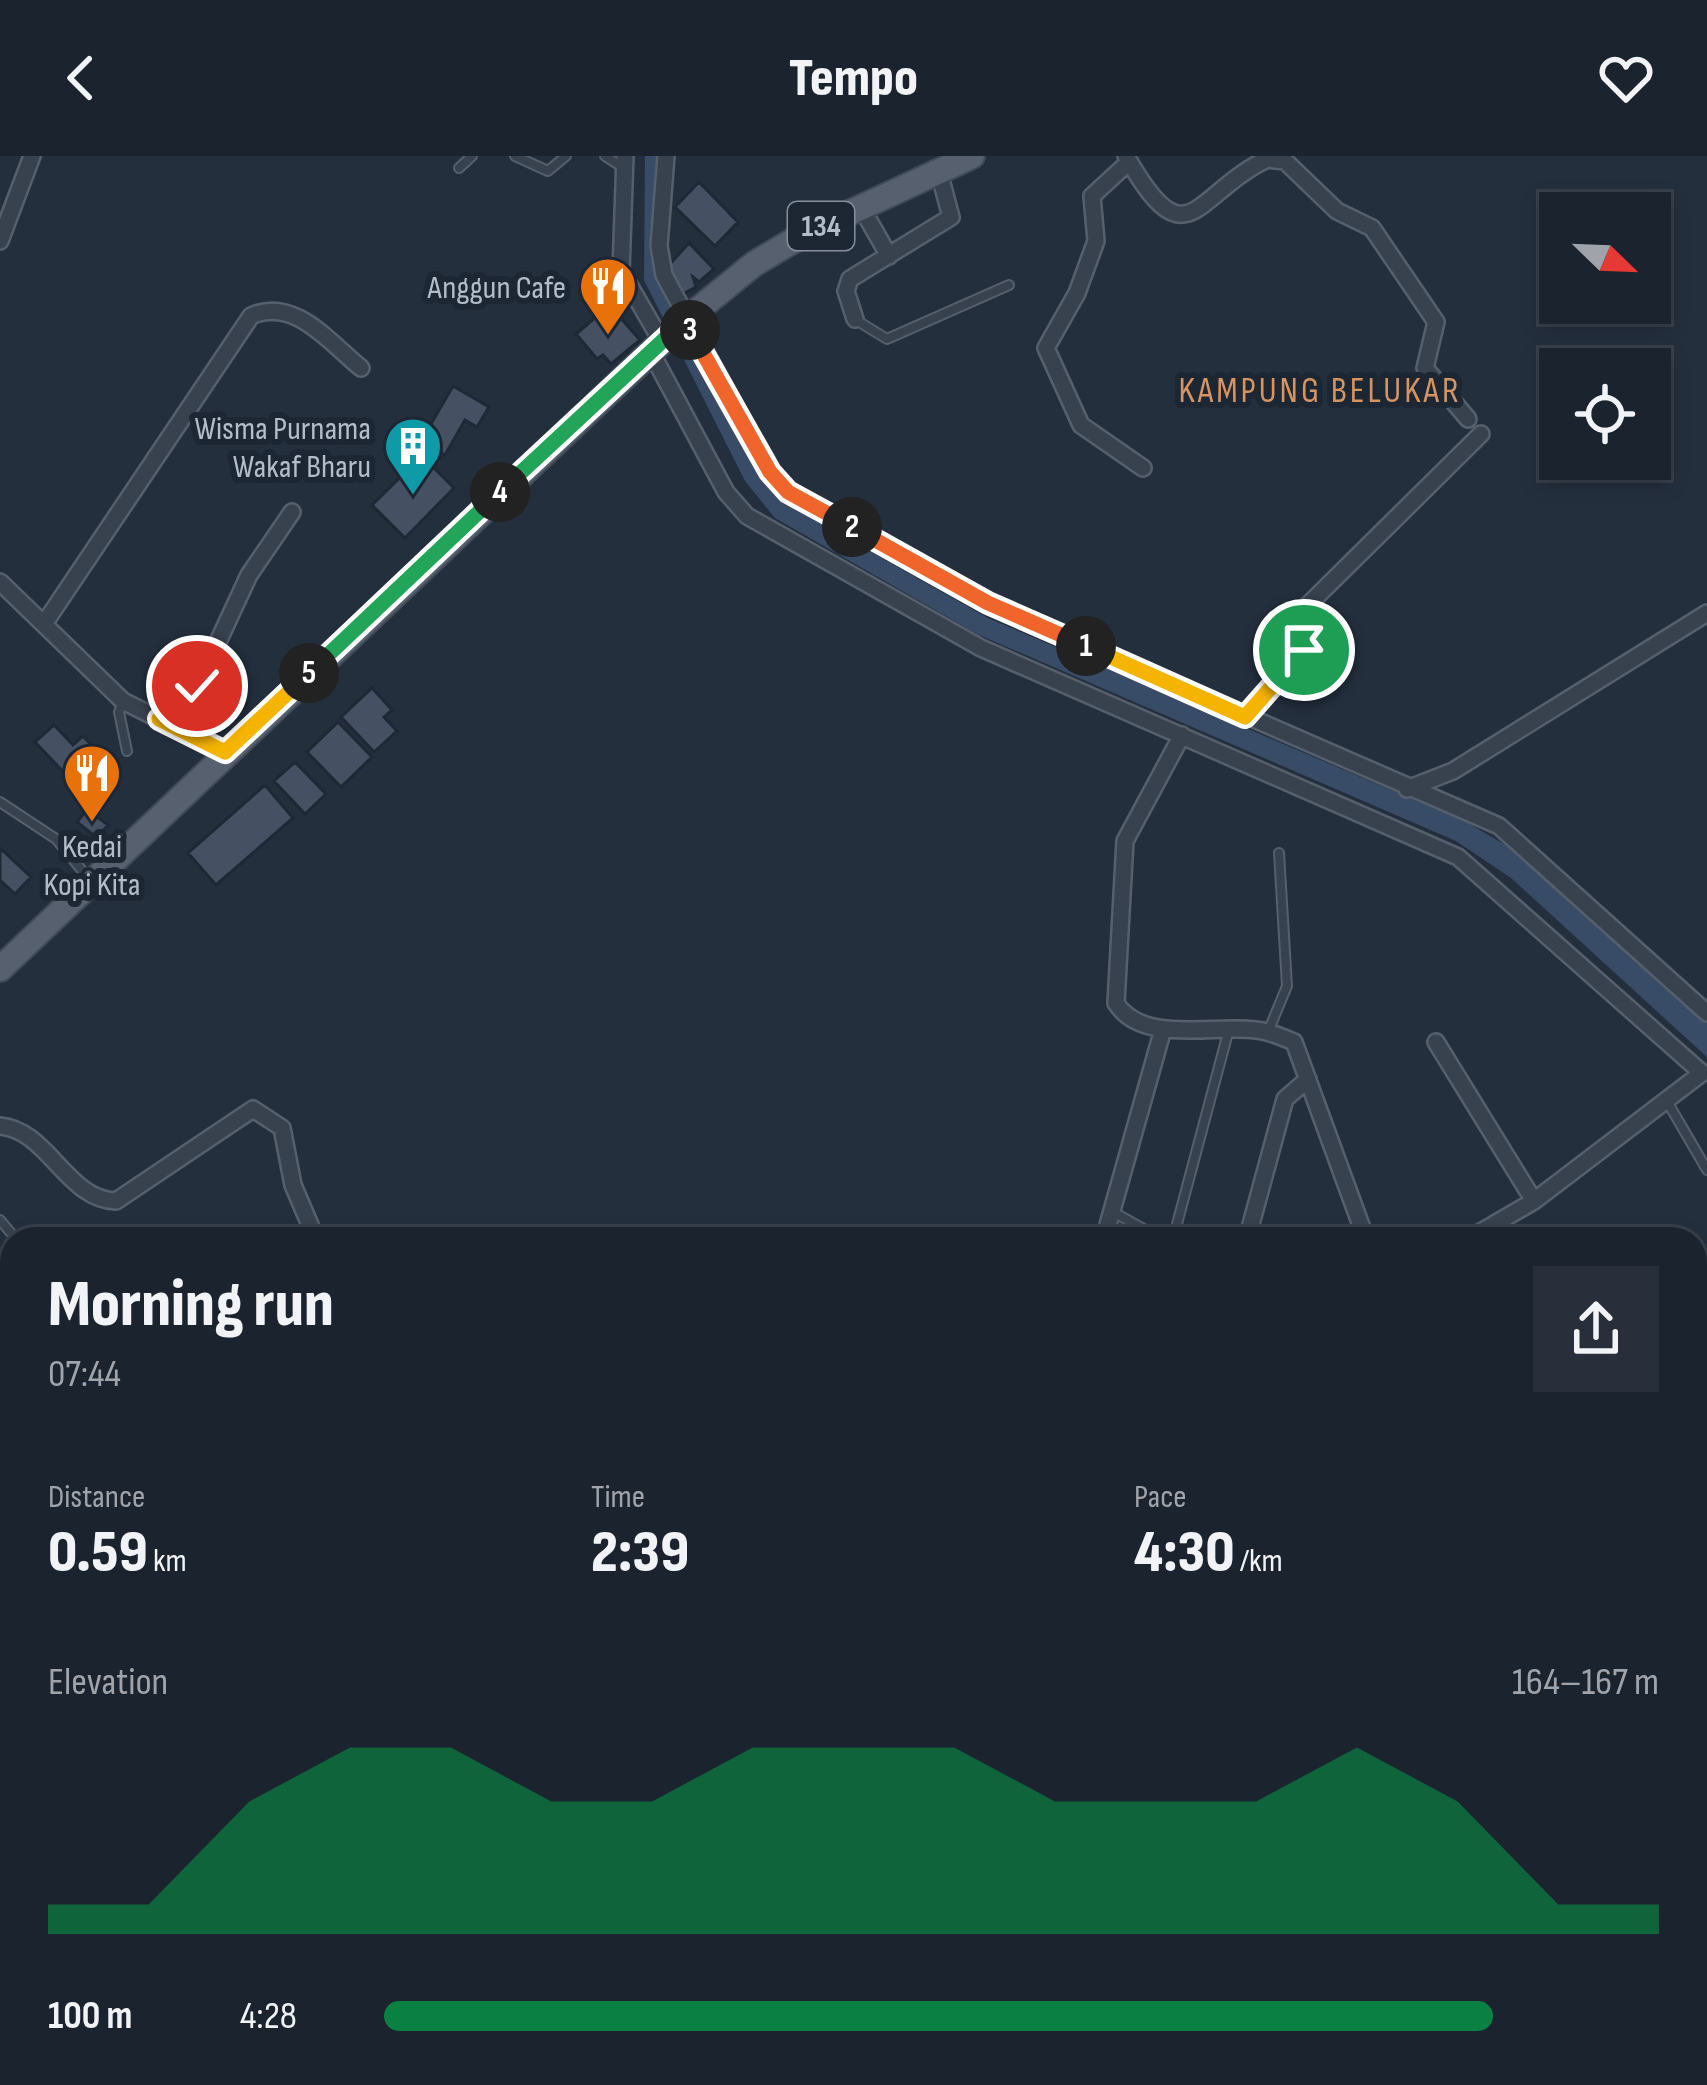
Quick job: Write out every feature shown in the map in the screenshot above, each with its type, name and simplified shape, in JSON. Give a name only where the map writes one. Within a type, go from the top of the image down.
[{"type":"main road","name":"134","points":[[0,969],[684,321],[754,264],[861,206],[973,156]]},
{"type":"street","points":[[0,241],[32,156]]},
{"type":"street","points":[[666,156],[659,246],[664,275],[684,321],[770,472],[788,492],[988,603],[1499,826],[1707,1013]]},
{"type":"street","points":[[1143,468],[1081,425],[1046,348],[1077,293],[1096,241],[1091,196],[1128,159],[1154,201],[1168,213],[1187,215],[1250,168],[1267,159],[1285,161],[1337,211],[1372,229],[1436,322],[1425,368],[1468,419]]},
{"type":"street","points":[[624,162],[621,271],[726,492],[747,516],[981,648],[1458,857],[1705,1072],[1534,1201],[1490,1227]]},
{"type":"street","points":[[855,319],[847,284],[947,223],[952,211],[939,172]]},
{"type":"street","points":[[861,206],[889,256]]},
{"type":"street","points":[[46,621],[251,316],[264,310],[288,311],[361,368]]},
{"type":"street","points":[[1245,717],[1302,654],[1301,617],[1307,606],[1481,434]]},
{"type":"street","points":[[159,719],[199,683],[249,575],[292,512]]},
{"type":"street","points":[[0,583],[46,621],[123,700],[225,752]]},
{"type":"street","points":[[1407,789],[1453,771],[1704,619]]},
{"type":"street","points":[[1182,734],[1124,844],[1116,1003],[1125,1014],[1163,1030],[1230,1027],[1268,1032],[1298,1046],[1362,1227]]},
{"type":"street","points":[[1107,1227],[1163,1030]]},
{"type":"street","points":[[1436,1042],[1534,1201]]},
{"type":"street","points":[[1249,1227],[1285,1099],[1308,1078]]},
{"type":"street","points":[[0,1126],[25,1134],[91,1194],[116,1201],[253,1109],[282,1128],[292,1185],[311,1227]]},
{"type":"lane","points":[[459,168],[472,156]]},
{"type":"lane","points":[[515,156],[548,171],[566,156]]},
{"type":"lane","points":[[605,156],[624,162]]},
{"type":"lane","points":[[855,319],[877,338],[887,339],[1009,285]]},
{"type":"lane","points":[[123,700],[119,712],[127,752]]},
{"type":"lane","points":[[0,802],[56,839],[91,881]]},
{"type":"lane","points":[[1268,1032],[1288,986],[1279,853]]},
{"type":"lane","points":[[1176,1227],[1230,1027]]},
{"type":"lane","points":[[1667,1101],[1707,1170]]},
{"type":"lane","points":[[1112,1211],[1141,1227]]},
{"type":"water","points":[[645,156],[656,156],[656,269],[761,474],[786,504],[988,618],[1466,822],[1528,858],[1707,1022],[1707,1057],[1511,878],[1456,841],[977,634],[775,518],[745,481],[644,280]]},
{"type":"building","points":[[699,182],[738,222],[715,246],[675,207]]},
{"type":"building","points":[[689,243],[714,269],[699,282],[693,277],[696,287],[679,296],[667,267]]},
{"type":"building","name":"Anggun Cafe","points":[[604,310],[612,320],[618,315],[640,340],[611,364],[603,355],[597,359],[576,334]]},
{"type":"building","points":[[453,386],[489,407],[477,427],[465,420],[445,455],[421,441]]},
{"type":"building","name":"Wisma Purnama Wakaf Bharu","points":[[422,456],[454,488],[405,538],[372,505]]},
{"type":"building","points":[[214,676],[247,703],[212,739],[173,719]]},
{"type":"building","points":[[372,688],[392,710],[384,717],[397,731],[374,752],[341,717]]},
{"type":"building","points":[[338,722],[372,757],[341,787],[307,752]]},
{"type":"building","points":[[54,725],[73,745],[83,736],[96,750],[68,777],[35,742]]},
{"type":"building","points":[[295,762],[326,794],[305,814],[274,781]]},
{"type":"building","points":[[265,785],[293,818],[216,885],[188,853]]},
{"type":"building","name":"Kedai Kopi Kita","points":[[87,809],[108,825],[97,838],[77,822]]},
{"type":"building","points":[[0,848],[31,877],[15,894],[0,880]]},
{"type":"place","name":"Anggun Cafe","points":[[608,337]]},
{"type":"place","name":"Wisma Purnama Wakaf Bharu","points":[[413,497]]},
{"type":"place","name":"Kedai Kopi Kita","points":[[92,824]]},
{"type":"district","name":"KAMPUNG BELUKAR","points":[[1320,389]]},
{"type":"route","points":[[197,686],[159,719],[225,752],[684,321],[770,472],[788,492],[988,603],[1245,717],[1304,650]]}]
